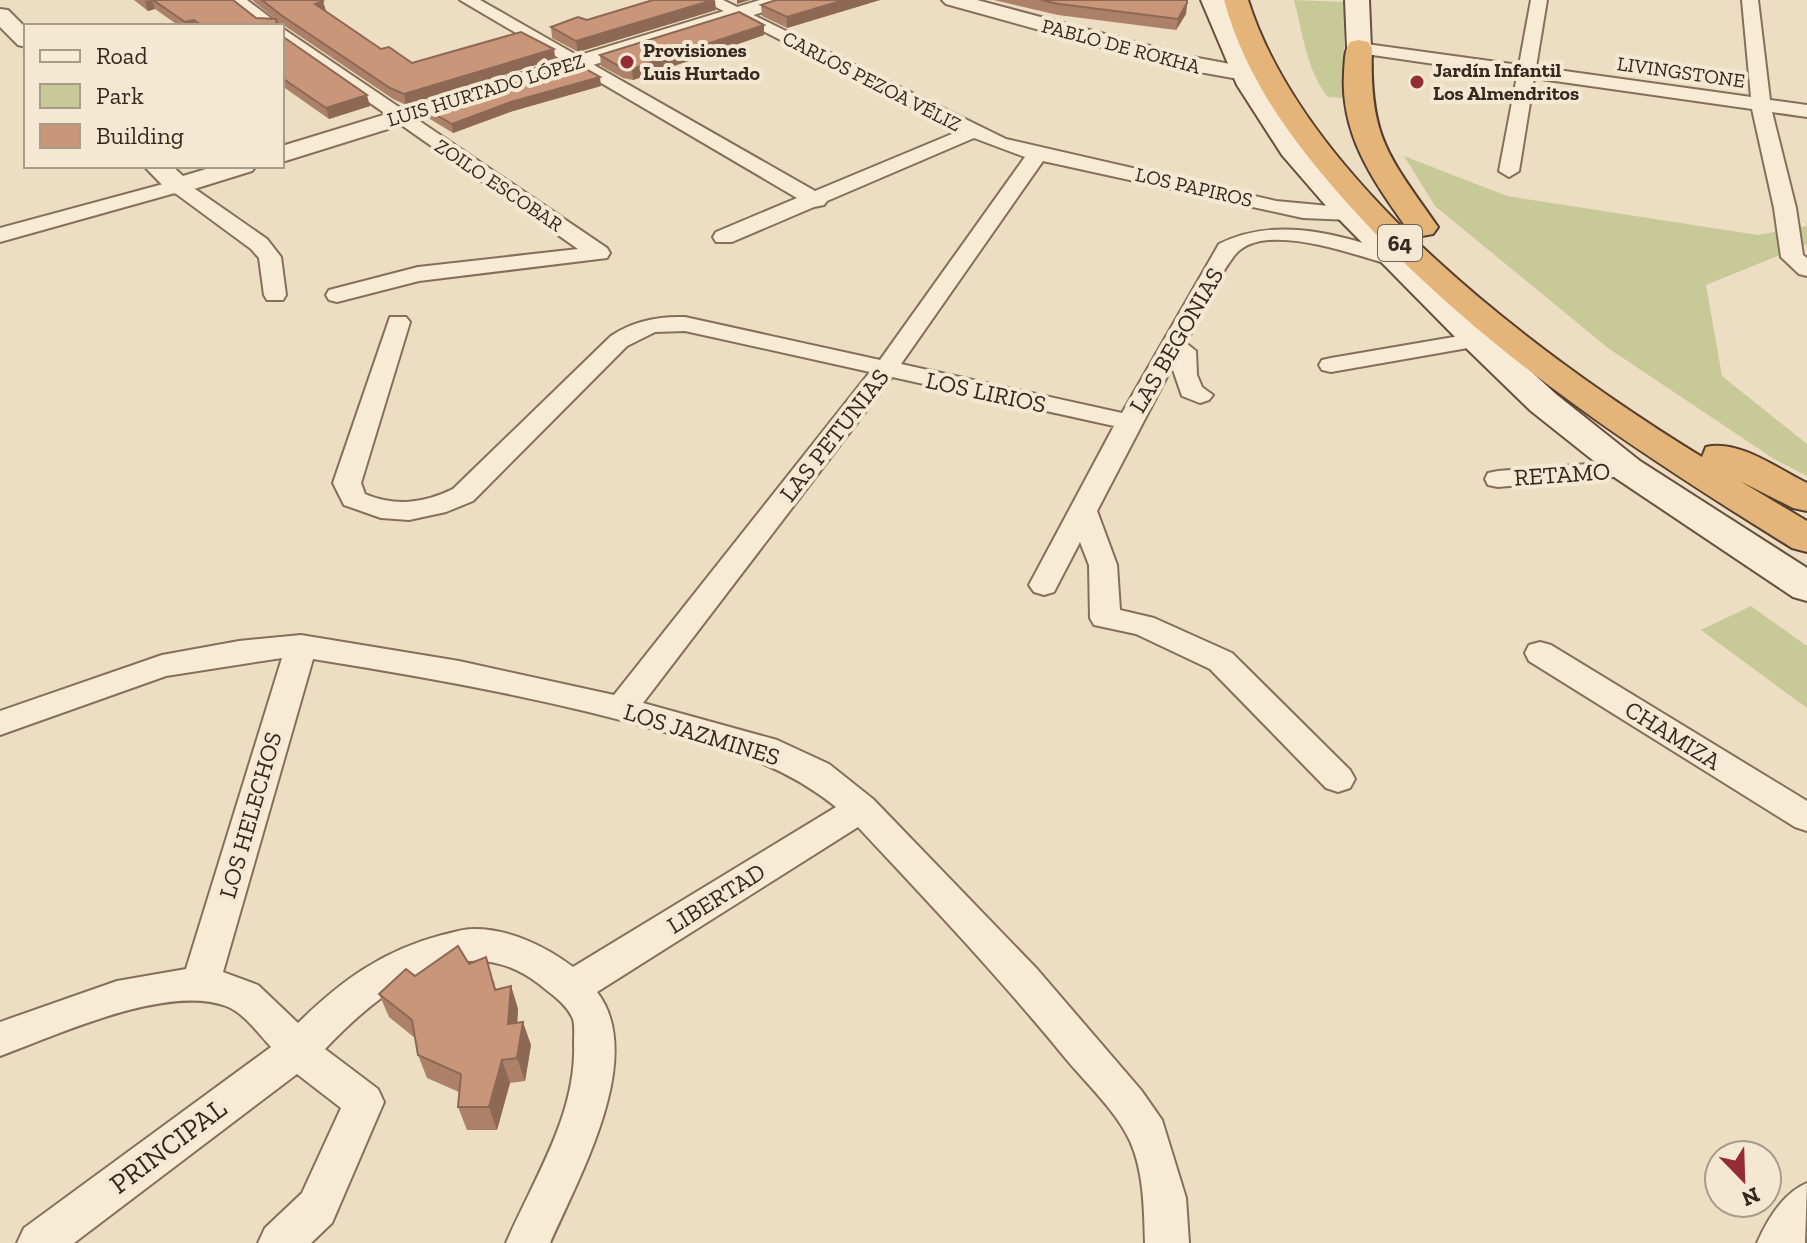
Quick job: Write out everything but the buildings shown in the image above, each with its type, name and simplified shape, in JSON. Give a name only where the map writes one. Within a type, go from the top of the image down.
[{"type":"highway","name":"64","points":[[1236,0],[1252,49],[1270,83],[1309,139],[1367,209],[1434,277],[1478,315],[1634,414],[1807,539]]},
{"type":"highway","name":"64","points":[[1258,0],[1281,56],[1305,95],[1362,164],[1422,227],[1634,414],[1720,455],[1807,508]]},
{"type":"highway","points":[[1359,48],[1356,109],[1365,140],[1422,227]]},
{"type":"highway","points":[[1720,455],[1807,499]]},
{"type":"main road","points":[[1213,0],[1244,73],[1292,149],[1395,259],[1544,403],[1627,469],[1807,587]]},
{"type":"main road","points":[[1357,0],[1359,48]]},
{"type":"street","points":[[236,0],[269,24]]},
{"type":"street","points":[[468,0],[817,201]]},
{"type":"street","name":"CARLOS PEZOA VÉLIZ","points":[[710,0],[973,132],[1037,155]]},
{"type":"street","name":"LUIS HURTADO LÓPEZ","points":[[284,153],[782,0]]},
{"type":"street","name":"PABLO DE ROKHA","points":[[953,0],[1185,63],[1244,73]]},
{"type":"street","points":[[1509,171],[1539,0]]},
{"type":"street","points":[[1750,0],[1761,105],[1785,208],[1792,257],[1807,269]]},
{"type":"street","points":[[0,15],[24,38]]},
{"type":"street","name":"ZOILO ESCOBAR","points":[[284,34],[599,253],[418,274],[337,295]]},
{"type":"street","name":"LIVINGSTONE","points":[[1359,48],[1807,111]]},
{"type":"street","points":[[724,237],[817,201],[973,132]]},
{"type":"street","name":"LOS PAPIROS","points":[[1037,155],[1144,175],[1299,212],[1351,214]]},
{"type":"street","name":"LAS PETUNIAS","points":[[621,708],[885,370],[1037,155]]},
{"type":"street","points":[[159,168],[178,186],[259,244],[270,257],[275,295]]},
{"type":"street","points":[[0,235],[236,168]]},
{"type":"street","name":"LAS BEGONIAS","points":[[1044,585],[1129,422],[1227,249],[1238,241],[1274,233],[1294,234],[1395,259]]},
{"type":"street","name":"LOS LIRIOS","points":[[398,322],[347,483],[354,499],[379,509],[401,511],[432,508],[463,495],[619,341],[633,331],[656,324],[685,324],[1129,422]]},
{"type":"street","points":[[1331,365],[1477,340]]},
{"type":"street","points":[[1172,346],[1184,351],[1188,383],[1191,391],[1200,395]]},
{"type":"street","name":"RETAMO","points":[[1498,479],[1627,469]]},
{"type":"street","points":[[1083,511],[1103,565],[1105,618],[1143,625],[1221,661],[1338,779]]},
{"type":"street","name":"LOS JAZMINES","points":[[0,723],[162,666],[239,652],[301,646],[459,672],[621,708],[765,749],[817,773],[861,808],[1024,980],[1127,1103],[1148,1133],[1157,1164],[1165,1198],[1167,1243]]},
{"type":"street","name":"LOS HELECHOS","points":[[200,985],[301,646]]},
{"type":"street","name":"CHAMIZA","points":[[1540,653],[1807,818]]},
{"type":"street","name":"LIBERTAD","points":[[572,988],[861,808]]},
{"type":"street","name":"PRINCIPAL","points":[[39,1243],[298,1050],[348,999],[385,974],[427,955],[470,944],[499,947],[538,962],[572,988]]},
{"type":"street","points":[[0,1039],[101,1003],[163,986],[200,985],[234,991],[262,1010],[298,1050],[364,1102],[317,1208],[280,1243]]},
{"type":"street","points":[[528,1243],[568,1154],[590,1095],[594,1051],[592,1015],[572,988]]},
{"type":"street","points":[[1779,1243],[1807,1204]]},
{"type":"green space","points":[[1294,0],[1345,2],[1343,98],[1328,97],[1315,76]]},
{"type":"green space","points":[[1404,156],[1507,196],[1758,235],[1807,226],[1807,244],[1706,285],[1722,376],[1807,444],[1807,476],[1774,459],[1608,348],[1435,206]]},
{"type":"green space","points":[[1751,606],[1807,646],[1807,708],[1701,630]]},
{"type":"place","name":"Provisiones Luis Hurtado","points":[[627,62]]},
{"type":"place","name":"Jardín Infantil Los Almendritos","points":[[1417,82]]}]
